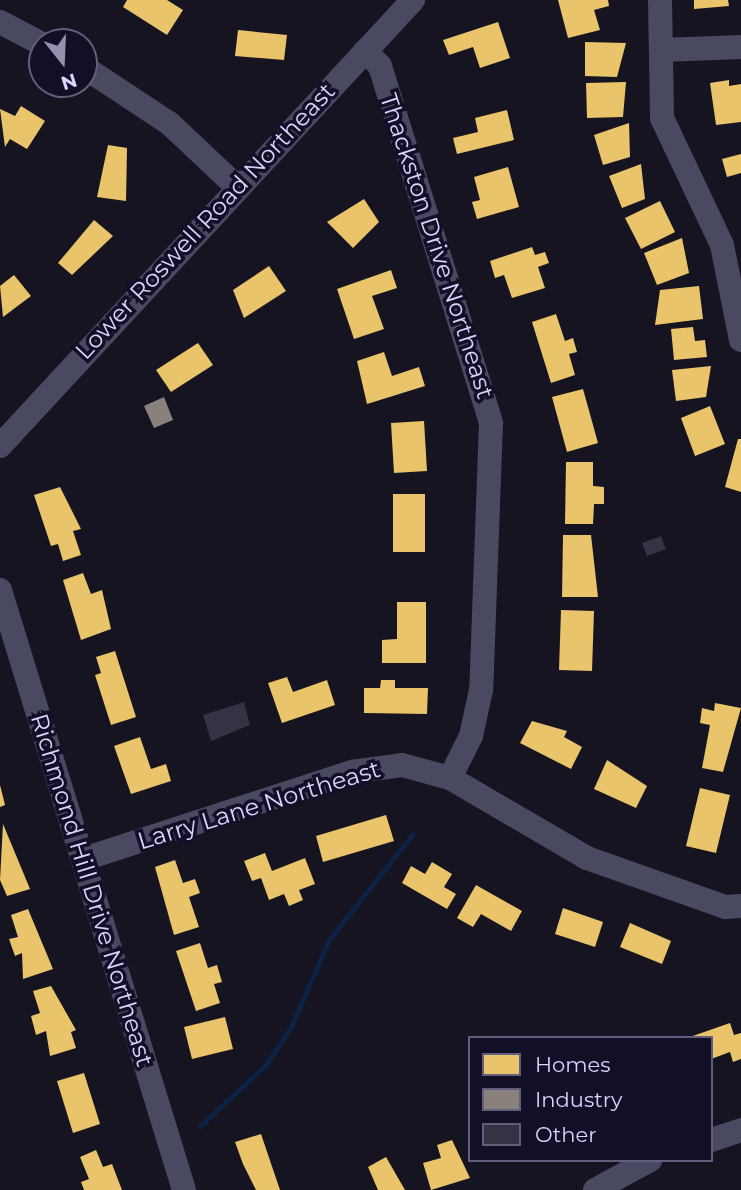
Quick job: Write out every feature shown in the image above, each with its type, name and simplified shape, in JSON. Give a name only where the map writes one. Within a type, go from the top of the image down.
[{"type":"street","name":"Lower Roswell Road Northeast","points":[[0,446],[236,186],[413,0]]},
{"type":"street","points":[[660,0],[668,142],[722,245],[741,340]]},
{"type":"street","points":[[0,22],[28,37]]},
{"type":"street","points":[[661,50],[741,47]]},
{"type":"street","name":"Thackston Drive Northeast","points":[[365,51],[380,66],[491,423],[481,690],[471,736],[450,778]]},
{"type":"street","points":[[98,76],[160,116],[236,186]]},
{"type":"street","name":"Richmond Hill Drive Northeast","points":[[0,590],[184,1190]]},
{"type":"street","name":"Larry Lane Northeast","points":[[83,859],[371,767],[402,765],[450,778],[587,858],[725,907],[741,906]]},
{"type":"street","points":[[713,1139],[741,1130]]},
{"type":"street","points":[[594,1190],[646,1162]]},
{"type":"building: Homes","points":[[127,0],[167,0],[183,10],[167,35],[123,7]]},
{"type":"building: Homes","points":[[558,0],[608,0],[609,6],[594,10],[600,30],[568,38]]},
{"type":"building: Homes","points":[[694,0],[728,0],[729,6],[694,9]]},
{"type":"building: Homes","points":[[498,22],[510,58],[480,68],[473,47],[449,55],[443,40]]},
{"type":"building: Homes","points":[[238,30],[287,35],[284,60],[235,56]]},
{"type":"building: Homes","points":[[585,42],[626,43],[617,77],[585,76]]},
{"type":"building: Homes","points":[[729,80],[729,86],[741,84],[741,122],[716,125],[710,83]]},
{"type":"building: Homes","points":[[626,82],[623,117],[587,118],[586,83]]},
{"type":"building: Homes","points":[[21,106],[45,121],[27,149],[10,139],[5,147],[0,109],[15,116]]},
{"type":"building: Homes","points":[[507,110],[514,140],[457,154],[453,138],[478,132],[475,118]]},
{"type":"building: Homes","points":[[629,123],[630,157],[603,165],[594,135]]},
{"type":"building: Homes","points":[[108,145],[127,148],[126,201],[97,197]]},
{"type":"building: Homes","points":[[741,154],[741,173],[727,177],[722,159]]},
{"type":"building: Homes","points":[[641,164],[645,199],[622,208],[609,176]]},
{"type":"building: Homes","points":[[508,167],[519,207],[477,219],[472,202],[480,200],[474,177]]},
{"type":"building: Homes","points":[[364,199],[379,222],[353,248],[327,222]]},
{"type":"building: Homes","points":[[660,201],[675,232],[641,249],[625,218]]},
{"type":"building: Homes","points":[[94,220],[113,236],[72,275],[58,263]]},
{"type":"building: Homes","points":[[682,238],[689,273],[657,285],[644,253]]},
{"type":"building: Homes","points":[[532,247],[535,255],[545,252],[549,263],[538,267],[545,288],[512,298],[504,275],[495,278],[490,261]]},
{"type":"building: Homes","points":[[269,266],[286,291],[244,318],[233,290]]},
{"type":"building: Homes","points":[[391,270],[397,288],[372,296],[384,329],[354,339],[337,289]]},
{"type":"building: Homes","points":[[14,275],[31,296],[3,317],[0,286]]},
{"type":"building: Homes","points":[[699,286],[703,319],[655,325],[660,290]]},
{"type":"building: Homes","points":[[556,314],[565,341],[573,338],[577,352],[569,354],[575,375],[551,383],[532,322]]},
{"type":"building: Homes","points":[[693,327],[695,341],[705,340],[707,357],[674,360],[671,329]]},
{"type":"building: Homes","points":[[198,343],[213,365],[171,392],[156,370]]},
{"type":"building: Homes","points":[[384,352],[392,376],[419,367],[425,386],[367,404],[357,361]]},
{"type":"building: Homes","points":[[711,366],[706,397],[676,401],[672,370]]},
{"type":"building: Homes","points":[[583,389],[598,443],[567,452],[552,397]]},
{"type":"building: Homes","points":[[710,406],[725,444],[695,456],[681,418]]},
{"type":"building: Homes","points":[[424,421],[427,471],[394,473],[391,423]]},
{"type":"building: Homes","points":[[738,439],[741,439],[741,492],[725,487]]},
{"type":"building: Homes","points":[[566,462],[593,462],[593,486],[604,487],[604,504],[594,504],[593,524],[565,524]]},
{"type":"building: Homes","points":[[60,487],[81,529],[73,531],[81,555],[63,561],[58,544],[51,546],[34,495]]},
{"type":"building: Homes","points":[[393,494],[425,494],[425,552],[393,552]]},
{"type":"building: Homes","points":[[563,535],[591,535],[598,597],[562,597]]},
{"type":"building: Homes","points":[[83,573],[91,594],[102,590],[111,629],[81,640],[63,580]]},
{"type":"building: Homes","points":[[397,602],[426,602],[426,663],[382,663],[382,640],[397,639]]},
{"type":"building: Homes","points":[[561,610],[594,611],[592,671],[559,670]]},
{"type":"building: Homes","points":[[115,651],[136,717],[111,725],[95,675],[101,673],[96,657]]},
{"type":"building: Homes","points":[[287,677],[293,692],[327,680],[335,705],[282,723],[268,683]]},
{"type":"building: Homes","points":[[381,680],[395,680],[395,688],[428,688],[427,714],[364,713],[364,688],[380,688]]},
{"type":"building: Homes","points":[[715,703],[741,708],[723,772],[702,768],[710,725],[700,723],[702,708],[714,711]]},
{"type":"building: Homes","points":[[532,721],[567,731],[564,737],[582,747],[571,769],[520,743]]},
{"type":"building: Homes","points":[[140,737],[151,769],[166,764],[171,781],[131,794],[114,746]]},
{"type":"building: Homes","points":[[607,760],[647,786],[636,808],[594,789]]},
{"type":"building: Homes","points":[[0,785],[5,805],[0,807]]},
{"type":"building: Homes","points":[[700,788],[730,795],[716,853],[686,846]]},
{"type":"building: Homes","points":[[386,815],[394,841],[323,862],[316,836]]},
{"type":"building: Homes","points":[[3,824],[30,889],[7,896],[0,880]]},
{"type":"building: Homes","points":[[265,853],[272,871],[305,858],[315,884],[299,890],[303,900],[289,906],[284,894],[269,900],[261,878],[252,881],[244,861]]},
{"type":"building: Homes","points":[[175,860],[183,883],[195,879],[200,893],[189,897],[199,927],[174,935],[155,867]]},
{"type":"building: Homes","points":[[432,862],[452,874],[444,887],[456,894],[447,909],[402,883],[411,866],[425,874]]},
{"type":"building: Homes","points":[[476,885],[522,911],[511,931],[481,914],[473,927],[457,918]]},
{"type":"building: Homes","points":[[563,908],[603,922],[595,947],[555,934]]},
{"type":"building: Homes","points":[[28,909],[53,969],[23,979],[22,953],[15,956],[9,939],[18,937],[11,915]]},
{"type":"building: Homes","points":[[630,923],[671,941],[662,964],[620,947]]},
{"type":"building: Homes","points":[[200,943],[208,968],[217,965],[222,982],[214,984],[220,1003],[196,1011],[176,951]]},
{"type":"building: Homes","points":[[51,986],[76,1030],[71,1032],[76,1048],[50,1056],[46,1031],[36,1035],[31,1016],[40,1013],[33,991]]},
{"type":"building: Homes","points":[[225,1017],[233,1049],[192,1059],[184,1027]]},
{"type":"building: Homes","points":[[730,1023],[734,1035],[741,1033],[741,1059],[733,1062],[730,1052],[713,1058],[713,1036],[693,1036]]},
{"type":"building: Homes","points":[[84,1073],[100,1124],[73,1133],[57,1081]]},
{"type":"building: Homes","points":[[261,1134],[280,1190],[256,1190],[235,1142]]},
{"type":"building: Homes","points":[[452,1140],[470,1178],[431,1190],[423,1163],[441,1158],[437,1145]]},
{"type":"building: Homes","points":[[96,1150],[103,1167],[112,1164],[122,1190],[84,1190],[81,1182],[89,1179],[80,1157]]},
{"type":"building: Homes","points":[[386,1157],[405,1190],[378,1190],[368,1167]]},
{"type":"building: Industry","points":[[164,397],[173,420],[154,428],[144,406]]},
{"type":"building: Other","points":[[661,536],[666,549],[647,556],[642,543]]},
{"type":"building: Other","points":[[244,702],[250,725],[211,741],[203,715]]},
{"type":"waterway","points":[[200,1126],[265,1066],[291,1027],[329,940],[412,835]]}]
